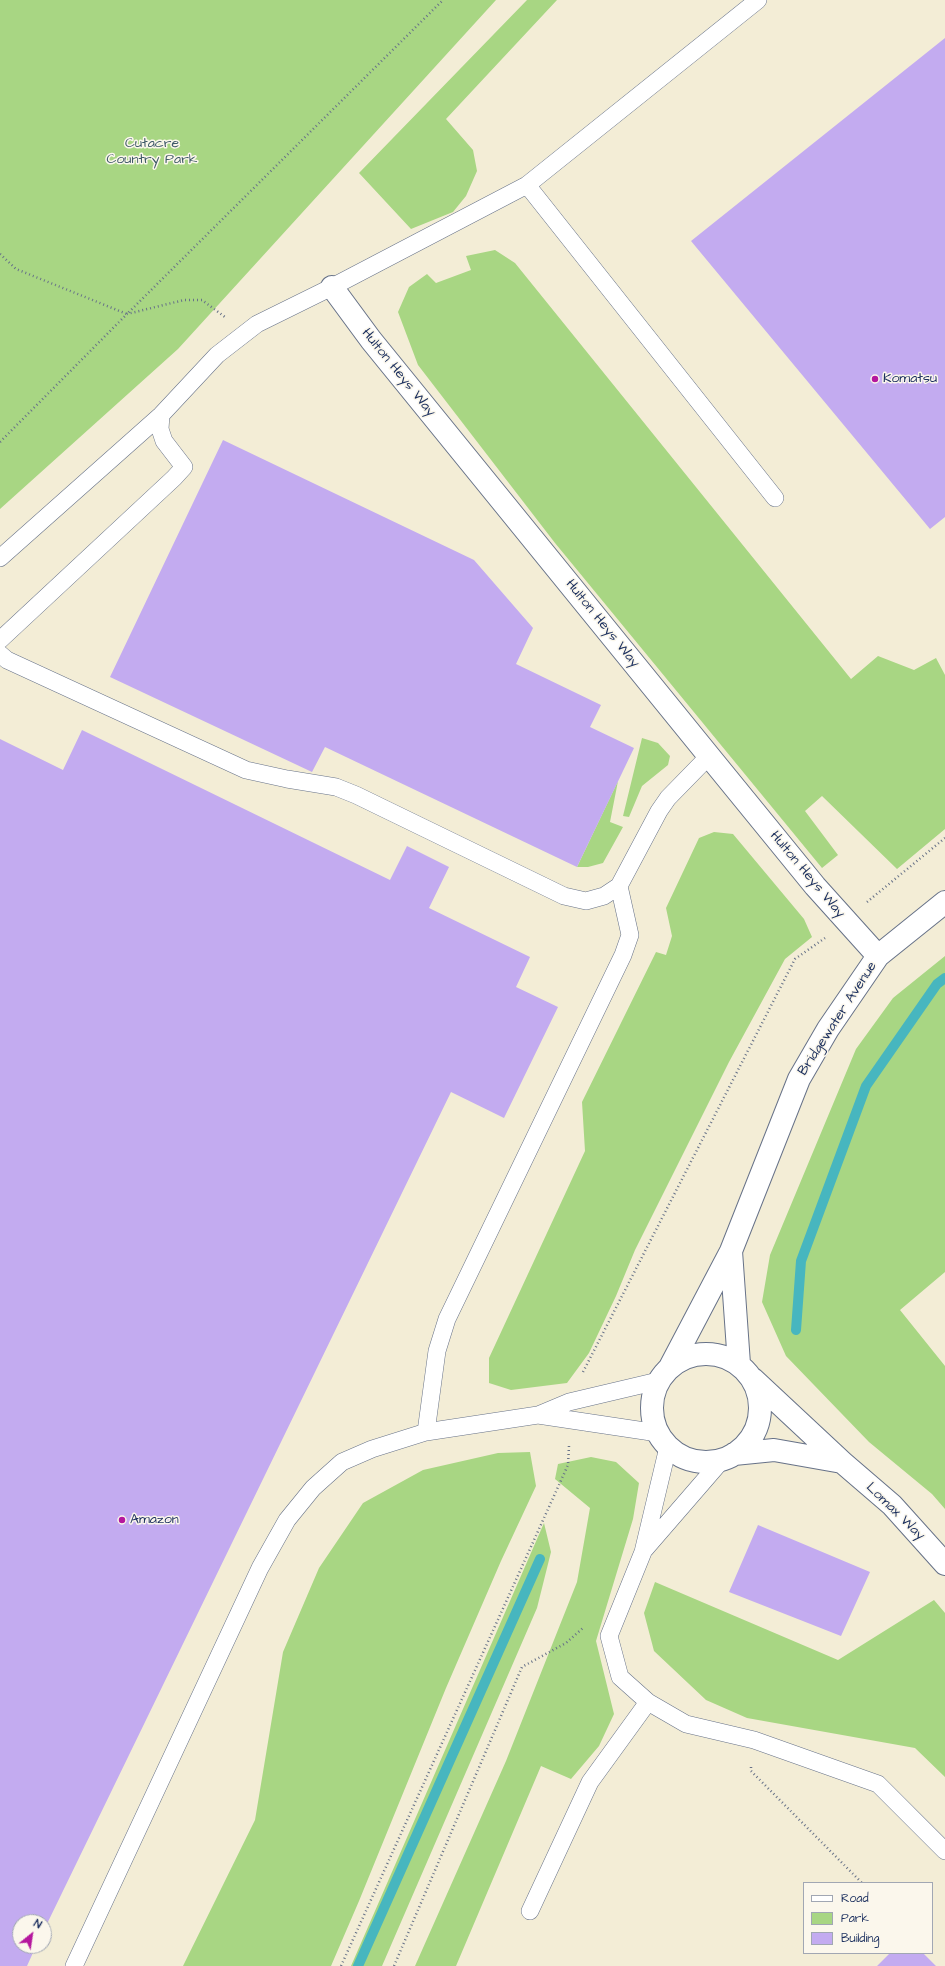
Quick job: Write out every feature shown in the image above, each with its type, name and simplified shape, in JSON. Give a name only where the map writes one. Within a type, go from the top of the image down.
[{"type":"street","name":"Hulton Heys Way","points":[[332,288],[372,340],[815,886],[878,956]]},
{"type":"street","name":"Bridgewater Avenue","points":[[664,1374],[731,1251],[799,1078],[828,1029],[878,956],[945,902]]},
{"type":"street","name":"Bridgewater Avenue","points":[[731,1251],[745,1371]]},
{"type":"street","points":[[728,1457],[748,1443],[758,1422],[760,1411],[759,1394],[745,1371],[722,1356],[704,1353],[685,1357],[664,1374],[652,1398],[652,1416],[663,1440],[680,1455],[693,1461],[708,1462],[728,1457],[774,1450],[842,1462]]},
{"type":"street","name":"Lomax Way","points":[[745,1371],[842,1462],[892,1505],[945,1564]]},
{"type":"lane","points":[[0,558],[161,415],[217,355],[257,324],[332,288],[527,185],[758,0]]},
{"type":"lane","points":[[527,185],[775,498]]},
{"type":"lane","points":[[0,640],[184,467],[164,441],[160,429],[161,415]]},
{"type":"lane","points":[[0,654],[7,660],[246,770],[287,779],[336,787],[356,795],[564,896],[586,901],[604,896],[618,886],[659,811],[668,798],[709,756]]},
{"type":"lane","points":[[426,1432],[437,1351],[447,1319],[623,955],[630,935],[618,886]]},
{"type":"lane","points":[[74,1966],[260,1568],[287,1520],[313,1488],[342,1462],[372,1449],[426,1432],[538,1415],[569,1402],[664,1374]]},
{"type":"lane","points":[[538,1415],[663,1440],[643,1552],[609,1636],[620,1678],[648,1702],[686,1724],[754,1740],[878,1784],[945,1851]]},
{"type":"lane","points":[[643,1552],[728,1457]]},
{"type":"lane","points":[[530,1911],[590,1782],[648,1702]]},
{"type":"path","points":[[0,442],[443,0]]},
{"type":"path","points":[[0,254],[16,269],[127,314],[184,300],[202,300],[246,333]]},
{"type":"path","points":[[394,1966],[522,1667],[566,1643],[587,1625]]},
{"type":"path","points":[[754,1740],[751,1771],[861,1882]]},
{"type":"green space","name":"Cutacre Country Park","points":[[0,0],[496,0],[178,349],[0,509]]},
{"type":"green space","points":[[527,0],[557,0],[446,119],[473,150],[477,171],[466,196],[453,212],[411,229],[359,173]]},
{"type":"green space","points":[[495,250],[515,263],[851,679],[878,656],[914,670],[936,658],[945,675],[945,829],[897,869],[822,796],[805,811],[838,855],[822,868],[555,543],[418,365],[398,312],[409,287],[427,274],[436,283],[471,270],[466,256]]},
{"type":"green space","points":[[642,738],[658,743],[670,756],[668,765],[642,786],[629,817],[623,816]]},
{"type":"green space","points":[[618,781],[610,822],[623,827],[603,863],[588,867],[577,867]]},
{"type":"green space","points":[[714,832],[733,834],[804,919],[812,937],[785,959],[729,1062],[635,1250],[616,1296],[589,1353],[567,1383],[511,1390],[489,1383],[489,1358],[585,1151],[582,1102],[656,952],[666,955],[672,936],[666,908],[699,838]]},
{"type":"green space","points":[[945,956],[945,1272],[900,1310],[945,1366],[945,1509],[932,1494],[869,1442],[786,1356],[762,1302],[770,1255],[856,1049],[893,998]]},
{"type":"green space","points":[[530,1452],[536,1486],[501,1561],[446,1688],[331,1966],[183,1966],[255,1820],[283,1652],[319,1568],[363,1503],[423,1470],[498,1453]]},
{"type":"green space","points":[[591,1457],[616,1462],[639,1483],[633,1519],[596,1641],[614,1714],[599,1746],[571,1779],[541,1766],[456,1966],[415,1966],[506,1761],[577,1582],[590,1508],[555,1479],[558,1464]]},
{"type":"green space","points":[[544,1523],[551,1552],[537,1608],[382,1966],[351,1966]]},
{"type":"green space","points":[[655,1582],[838,1660],[934,1600],[945,1613],[945,1777],[915,1748],[747,1718],[706,1700],[654,1651],[644,1613]]},
{"type":"building","name":"Komatsu","points":[[945,38],[945,517],[930,529],[691,241]]},
{"type":"building","points":[[223,440],[474,560],[533,628],[516,664],[601,705],[590,727],[634,748],[577,867],[325,747],[312,772],[110,677]]},
{"type":"building","name":"Amazon","points":[[82,730],[390,880],[407,846],[449,867],[429,908],[530,957],[516,987],[558,1007],[504,1118],[451,1092],[52,1914],[12,1914],[12,1954],[32,1954],[27,1966],[0,1966],[0,739],[63,770]]},
{"type":"building","points":[[758,1525],[870,1572],[841,1636],[729,1592]]},
{"type":"building","points":[[889,1954],[924,1954],[936,1966],[877,1966]]},
{"type":"waterway","points":[[796,1330],[801,1261],[866,1086],[937,984],[945,978]]},
{"type":"waterway","points":[[358,1966],[540,1559]]},
{"type":"place","name":"Komatsu","points":[[875,379]]},
{"type":"place","name":"Amazon","points":[[122,1520]]}]
